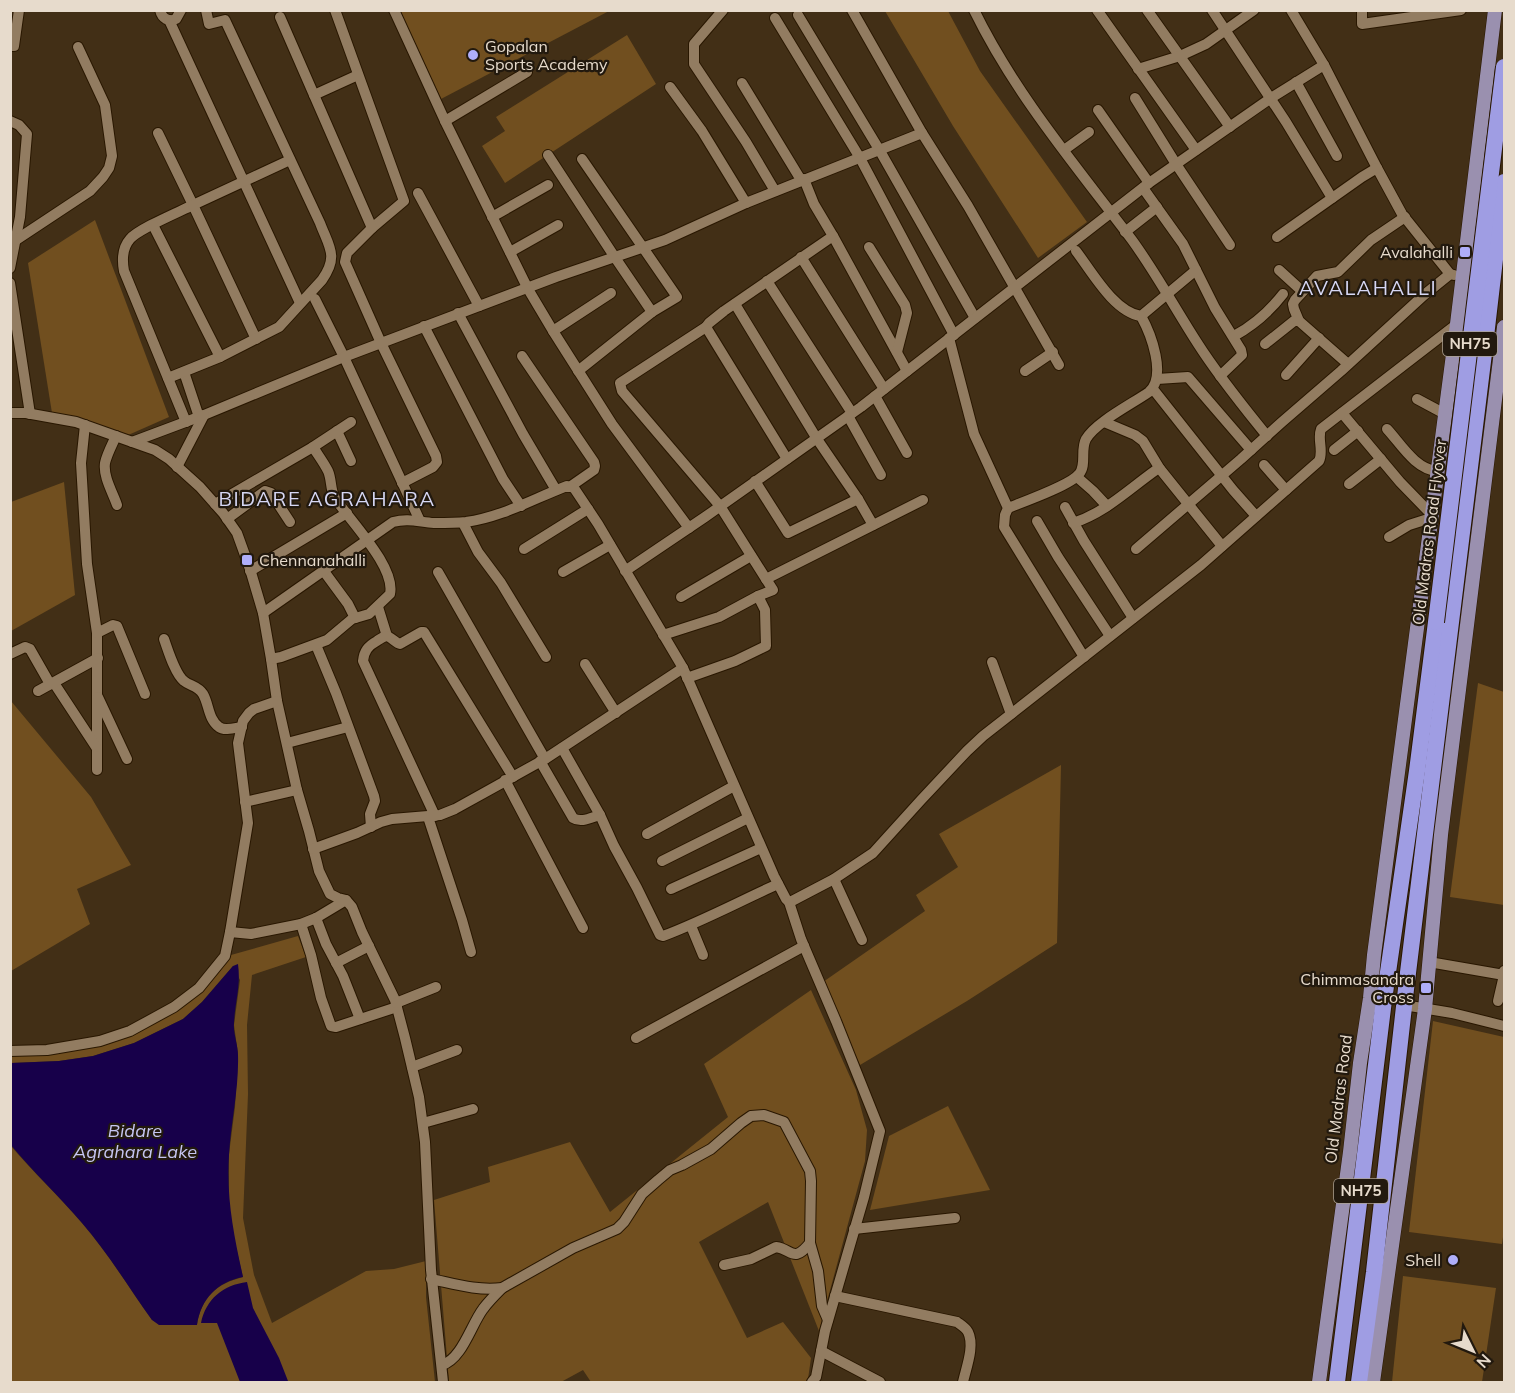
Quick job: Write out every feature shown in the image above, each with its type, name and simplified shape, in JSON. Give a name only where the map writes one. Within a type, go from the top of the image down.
[{"type":"highway","name":"Old Madras Road Flyover","points":[[1404,1005],[1443,622],[1504,67]]},
{"type":"highway","name":"Old Madras Road Flyover","points":[[1377,999],[1443,622],[1504,182]]},
{"type":"highway","name":"Old Madras Road","points":[[1337,1383],[1377,999]]},
{"type":"highway","name":"NH75","points":[[1359,1383],[1404,1005]]},
{"type":"main road","points":[[1377,999],[1377,931],[1456,324],[1456,276],[1495,10]]},
{"type":"main road","points":[[1373,1383],[1425,1009],[1444,812],[1504,327]]},
{"type":"main road","name":"Old Madras Road","points":[[1320,1383],[1360,1063],[1377,999]]},
{"type":"street","points":[[10,46],[14,46],[19,10]]},
{"type":"street","points":[[160,10],[163,17],[170,20],[176,19],[181,10]]},
{"type":"street","points":[[168,378],[220,357],[279,327],[327,273],[332,255],[320,223],[225,20],[209,24],[206,10]]},
{"type":"street","points":[[335,10],[404,201],[347,253],[345,262],[381,343],[436,456],[437,462],[433,467],[402,483]]},
{"type":"street","points":[[394,10],[445,121],[528,289],[552,331],[612,424],[689,528]]},
{"type":"street","points":[[723,10],[694,44],[694,64],[746,142],[775,191]]},
{"type":"street","points":[[852,10],[1059,365]]},
{"type":"street","points":[[974,10],[987,37],[1025,98],[1125,232],[1220,376],[1267,436]]},
{"type":"street","points":[[1096,10],[1196,150]]},
{"type":"street","points":[[1147,10],[1230,127]]},
{"type":"street","points":[[1212,10],[1271,98],[1332,198]]},
{"type":"street","points":[[1138,69],[1180,56],[1206,44],[1254,10]]},
{"type":"street","points":[[1290,10],[1324,65],[1405,217],[1456,276]]},
{"type":"street","points":[[1362,10],[1362,24],[1461,10]]},
{"type":"street","points":[[798,15],[880,151],[975,318]]},
{"type":"street","points":[[280,17],[372,228]]},
{"type":"street","points":[[775,18],[860,158],[952,337],[974,434],[1008,508]]},
{"type":"street","points":[[170,20],[300,303]]},
{"type":"street","points":[[16,240],[90,191],[109,168],[112,156],[105,105],[78,47]]},
{"type":"street","points":[[625,571],[817,439],[1146,185],[1271,98],[1324,65]]},
{"type":"street","points":[[445,121],[527,72]]},
{"type":"street","points":[[314,95],[358,75]]},
{"type":"street","points":[[1296,82],[1337,156]]},
{"type":"street","points":[[742,83],[803,180],[814,204],[907,371]]},
{"type":"street","points":[[670,87],[702,131],[746,203]]},
{"type":"street","points":[[1135,98],[1230,245]]},
{"type":"street","points":[[1098,110],[1146,185],[1157,207],[1183,244],[1215,308],[1241,350],[1242,355],[1220,376]]},
{"type":"street","points":[[10,121],[23,128],[27,134],[15,205],[16,240],[10,268]]},
{"type":"street","points":[[158,132],[256,339]]},
{"type":"street","points":[[1064,150],[1089,132]]},
{"type":"street","points":[[132,442],[458,313],[614,256],[643,248],[775,191],[922,133]]},
{"type":"street","points":[[548,155],[652,312]]},
{"type":"street","points":[[578,371],[652,312],[677,297],[582,159]]},
{"type":"street","points":[[186,422],[124,271],[122,259],[126,246],[130,238],[153,225],[290,160]]},
{"type":"street","points":[[1276,237],[1377,168]]},
{"type":"street","points":[[492,217],[548,185]]},
{"type":"street","points":[[418,193],[479,306]]},
{"type":"street","points":[[1125,232],[1157,207]]},
{"type":"street","points":[[1348,364],[1299,321],[1293,304],[1294,300],[1317,276],[1338,272],[1371,240],[1405,217]]},
{"type":"street","points":[[153,225],[220,357]]},
{"type":"street","points":[[510,252],[558,225]]},
{"type":"street","points":[[663,635],[719,617],[773,590],[720,506],[622,391],[620,382],[706,327],[709,322],[833,236]]},
{"type":"street","points":[[869,247],[905,305],[907,313],[897,352]]},
{"type":"street","points":[[1076,251],[1113,301],[1127,311],[1141,316],[1196,270]]},
{"type":"street","points":[[801,257],[879,392],[908,453]]},
{"type":"street","points":[[1279,270],[1302,291]]},
{"type":"street","points":[[1136,549],[1267,436],[1424,295],[1456,276],[1502,283]]},
{"type":"street","points":[[767,281],[850,414],[881,475]]},
{"type":"street","points":[[10,283],[14,339],[30,414]]},
{"type":"street","points":[[552,331],[611,293]]},
{"type":"street","points":[[1234,336],[1250,328],[1283,294]]},
{"type":"street","points":[[315,299],[420,521]]},
{"type":"street","points":[[735,304],[817,439],[873,525]]},
{"type":"street","points":[[458,313],[522,434],[556,490]]},
{"type":"street","points":[[1141,316],[1155,349],[1155,384],[1222,475],[1256,516]]},
{"type":"street","points":[[1266,344],[1294,321],[1299,321]]},
{"type":"street","points":[[789,902],[834,879],[873,853],[967,751],[1201,565],[1321,458],[1320,431],[1456,324]]},
{"type":"street","points":[[424,326],[503,479],[521,506]]},
{"type":"street","points":[[706,327],[787,459]]},
{"type":"street","points":[[1286,375],[1319,338]]},
{"type":"street","points":[[1025,371],[1053,352]]},
{"type":"street","points":[[263,613],[393,522],[411,519],[433,523],[463,523],[484,519],[571,486],[594,470],[594,462],[522,356]]},
{"type":"street","points":[[177,467],[201,416],[184,372]]},
{"type":"street","points":[[1084,657],[1005,526],[1005,515],[1008,508],[1077,477],[1083,466],[1085,441],[1094,428],[1155,384],[1188,377],[1251,450]]},
{"type":"street","points":[[1418,399],[1445,414]]},
{"type":"street","points":[[10,413],[76,422],[155,450],[169,459],[200,487],[237,533],[263,613],[277,701],[297,790],[319,871],[327,889],[334,896],[346,900],[352,907],[396,1005],[412,1067],[425,1142],[431,1279],[443,1383]]},
{"type":"street","points":[[1342,413],[1431,517],[1409,525],[1389,537]]},
{"type":"street","points":[[215,504],[351,422]]},
{"type":"street","points":[[1104,422],[1135,435],[1143,441],[1160,469],[1222,546]]},
{"type":"street","points":[[85,425],[81,474],[87,564],[97,633],[98,658],[96,770]]},
{"type":"street","points":[[1387,429],[1421,466],[1437,471]]},
{"type":"street","points":[[337,431],[351,461]]},
{"type":"street","points":[[1334,450],[1358,431]]},
{"type":"street","points":[[116,436],[105,465],[117,505]]},
{"type":"street","points":[[272,659],[327,640],[344,624],[369,614],[390,594],[391,586],[385,568],[334,496],[328,471],[313,447]]},
{"type":"street","points":[[1349,484],[1381,459]]},
{"type":"street","points":[[1264,465],[1286,490]]},
{"type":"street","points":[[1073,523],[1088,519],[1160,469]]},
{"type":"street","points":[[1077,477],[1107,506]]},
{"type":"street","points":[[755,481],[788,533],[858,499]]},
{"type":"street","points":[[571,486],[610,544],[685,673],[761,848],[789,902],[804,946],[841,1031],[880,1131],[828,1320],[816,1377],[812,1383]]},
{"type":"street","points":[[227,519],[265,491],[271,493],[290,522]]},
{"type":"street","points":[[766,579],[923,500]]},
{"type":"street","points":[[1065,507],[1133,618]]},
{"type":"street","points":[[524,549],[588,509]]},
{"type":"street","points":[[250,571],[346,513]]},
{"type":"street","points":[[1037,521],[1110,636]]},
{"type":"street","points":[[463,523],[478,552],[501,583],[546,657]]},
{"type":"street","points":[[562,572],[610,544]]},
{"type":"street","points":[[681,597],[751,556]]},
{"type":"street","points":[[323,570],[348,604],[355,618]]},
{"type":"street","points":[[438,572],[573,818],[582,820],[600,815]]},
{"type":"street","points":[[314,849],[392,819],[431,816],[455,809],[543,760],[616,713],[685,673],[735,661],[766,646],[765,610],[758,596]]},
{"type":"street","points":[[378,607],[387,636],[400,644],[424,632],[509,779],[583,928]]},
{"type":"street","points":[[97,633],[113,625],[117,626],[145,694]]},
{"type":"street","points":[[387,636],[366,649],[363,661],[431,816],[471,952]]},
{"type":"street","points":[[164,639],[178,674],[183,681],[200,690],[212,719],[219,727],[223,729],[242,727]]},
{"type":"street","points":[[316,645],[374,796],[375,801],[370,814],[371,826]]},
{"type":"street","points":[[10,654],[25,647],[28,648],[97,747]]},
{"type":"street","points":[[38,691],[98,658]]},
{"type":"street","points":[[992,662],[1011,714]]},
{"type":"street","points":[[585,664],[616,713]]},
{"type":"street","points":[[97,694],[128,759]]},
{"type":"street","points":[[10,1051],[47,1050],[100,1041],[130,1031],[174,1007],[199,988],[225,956],[248,823],[238,743],[243,721],[249,713],[277,701]]},
{"type":"street","points":[[287,743],[348,727]]},
{"type":"street","points":[[562,748],[600,815],[658,932],[663,936],[691,926],[778,884]]},
{"type":"street","points":[[648,834],[734,786]]},
{"type":"street","points":[[245,802],[297,790]]},
{"type":"street","points":[[662,861],[748,818]]},
{"type":"street","points":[[671,889],[761,848]]},
{"type":"street","points":[[834,879],[862,940]]},
{"type":"street","points":[[230,932],[251,934],[301,924],[346,900]]},
{"type":"street","points":[[316,918],[326,944],[343,975],[360,1020]]},
{"type":"street","points":[[301,924],[331,1026],[336,1027],[360,1020],[436,987]]},
{"type":"street","points":[[691,926],[703,955]]},
{"type":"street","points":[[336,963],[369,946]]},
{"type":"street","points":[[636,1038],[804,946]]},
{"type":"street","points":[[1429,962],[1504,973],[1498,1001]]},
{"type":"street","points":[[1404,1005],[1452,1013],[1504,1026]]},
{"type":"street","points":[[412,1067],[457,1050]]},
{"type":"street","points":[[423,1123],[473,1109]]},
{"type":"street","points":[[442,1365],[453,1358],[483,1309],[502,1288],[573,1248],[617,1229],[642,1194],[658,1179],[670,1170],[711,1149],[750,1116],[764,1115],[784,1122],[810,1172],[812,1181],[810,1243],[818,1271],[822,1306],[828,1320]]},
{"type":"street","points":[[854,1229],[955,1218]]},
{"type":"street","points":[[724,1265],[751,1258],[776,1247],[795,1254],[805,1249],[810,1243]]},
{"type":"street","points":[[431,1279],[467,1287],[502,1288]]},
{"type":"street","points":[[835,1296],[957,1322],[970,1334],[970,1349],[963,1383]]},
{"type":"street","points":[[821,1351],[880,1383]]},
{"type":"shaded area","name":"Gopalan Sports Academy","points":[[400,11],[609,11],[441,99]]},
{"type":"shaded area","points":[[885,11],[948,11],[980,71],[1087,222],[1038,258],[953,126]]},
{"type":"shaded area","points":[[627,35],[656,84],[505,183],[482,146],[505,131],[496,117]]},
{"type":"shaded area","points":[[95,220],[169,417],[126,436],[52,413],[28,263]]},
{"type":"shaded area","points":[[64,482],[75,595],[11,631],[11,502]]},
{"type":"shaded area","points":[[1478,683],[1504,692],[1504,905],[1450,897]]},
{"type":"shaded area","points":[[11,701],[91,797],[131,865],[77,889],[90,924],[11,971]]},
{"type":"shaded area","points":[[1061,765],[1057,943],[967,1001],[860,1065],[823,982],[925,911],[916,895],[958,867],[939,834]]},
{"type":"shaded area","points":[[298,936],[306,957],[252,975],[247,1025],[248,1094],[243,1218],[254,1275],[272,1323],[366,1271],[394,1269],[426,1261],[426,1297],[435,1382],[11,1382],[10,1145],[92,1234],[152,1320],[197,1324],[202,1306],[212,1293],[225,1284],[243,1277],[232,1230],[229,1202],[229,1154],[238,1054],[234,1025],[240,980],[233,966],[202,1002],[183,1019],[134,1043],[93,1056],[59,1061],[11,1063],[11,1054],[51,1053],[89,1048],[131,1035],[200,993],[231,955]]},
{"type":"shaded area","points":[[811,990],[856,1090],[867,1130],[865,1161],[819,1331],[768,1202],[699,1242],[747,1338],[783,1322],[811,1358],[806,1382],[591,1382],[583,1370],[561,1382],[449,1382],[434,1200],[490,1182],[488,1167],[570,1142],[610,1212],[728,1117],[704,1064]]},
{"type":"shaded area","points":[[1433,1021],[1504,1037],[1504,1230],[1502,1244],[1409,1232]]},
{"type":"shaded area","points":[[948,1106],[990,1190],[870,1210],[889,1136]]},
{"type":"shaded area","points":[[1403,1276],[1496,1288],[1482,1382],[1392,1382]]},
{"type":"water","name":"Bidare Agrahara Lake","points":[[238,964],[234,1027],[238,1068],[228,1171],[231,1216],[243,1277],[225,1283],[212,1293],[202,1307],[197,1325],[159,1325],[152,1320],[92,1234],[11,1145],[11,1063],[59,1061],[93,1056],[134,1043],[183,1019],[202,1002],[233,966]]},
{"type":"water","points":[[247,1282],[253,1308],[279,1358],[288,1381],[240,1382],[217,1323],[201,1323],[211,1300],[230,1286]]},
{"type":"place","name":"Gopalan Sports Academy","points":[[473,55]]},
{"type":"place","name":"Avalahalli","points":[[1465,252]]},
{"type":"place","name":"Chennanahalli","points":[[247,560]]},
{"type":"place","name":"Chimmasandra Cross","points":[[1426,988]]},
{"type":"place","name":"Shell","points":[[1453,1260]]},
{"type":"district","name":"AVALAHALLI","points":[[1368,288]]},
{"type":"district","name":"BIDARE AGRAHARA","points":[[327,499]]}]
